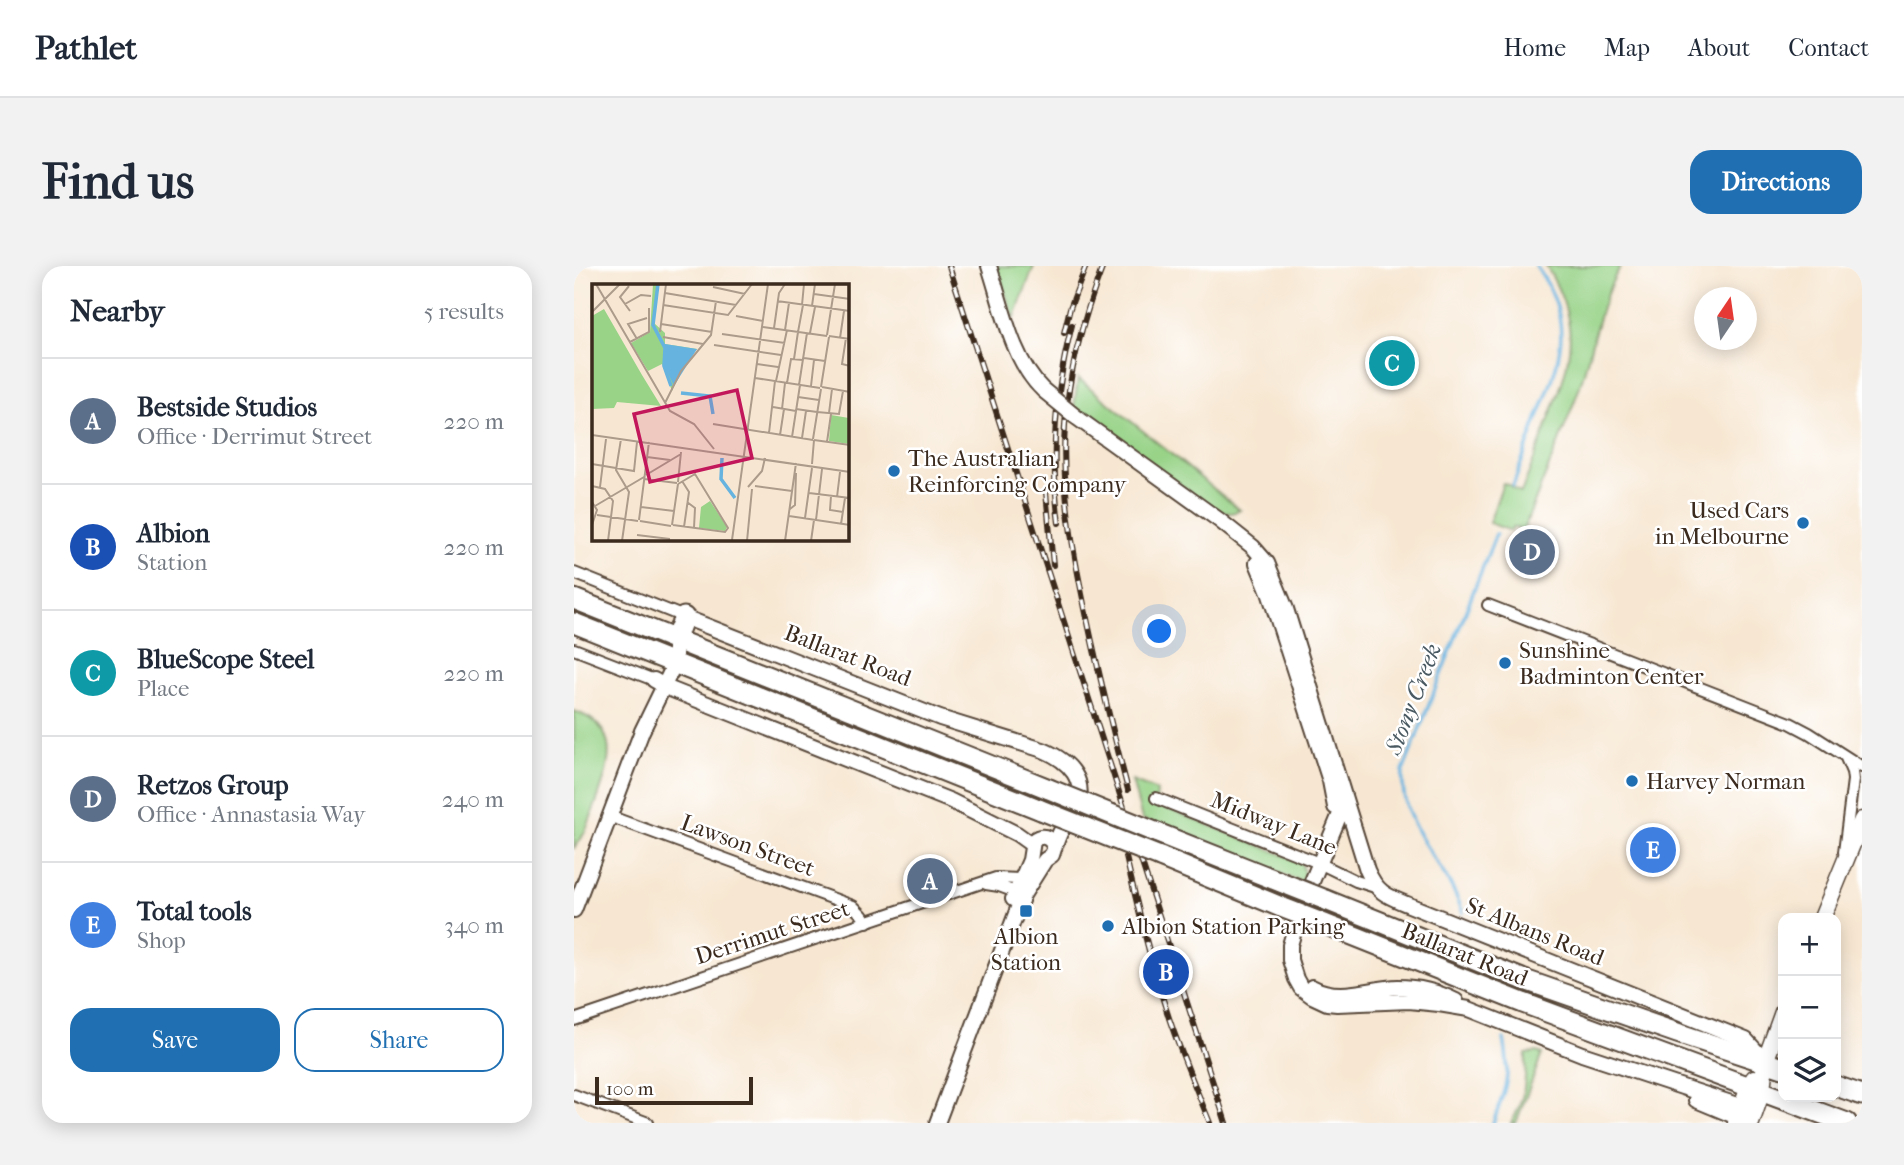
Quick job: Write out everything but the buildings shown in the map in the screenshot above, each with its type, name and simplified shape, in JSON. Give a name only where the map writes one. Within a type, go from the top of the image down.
[{"type":"highway","name":"Ballarat Road","points":[[574,599],[1522,979],[1774,1065]]},
{"type":"highway","points":[[675,640],[684,617]]},
{"type":"highway","name":"Ballarat Road","points":[[574,623],[1523,1003],[1847,1123]]},
{"type":"highway","points":[[1841,1088],[1862,1094]]},
{"type":"main road","points":[[989,266],[1016,347],[1029,373],[1043,390],[1076,417],[1219,520],[1263,557],[1272,573],[1274,591],[1315,719],[1375,887]]},
{"type":"main road","name":"Ballarat Road","points":[[684,617],[940,718],[1058,756],[1073,769],[1078,782],[1079,797],[1074,812],[1054,846]]},
{"type":"main road","points":[[574,910],[675,640]]},
{"type":"main road","points":[[660,683],[951,801],[1017,834],[1039,860],[1045,860]]},
{"type":"main road","points":[[1315,719],[1334,799],[1332,831]]},
{"type":"main road","points":[[1343,793],[1342,807],[1301,908],[1291,940],[1291,964],[1296,979],[1301,988],[1312,996],[1337,1004],[1420,997],[1469,1009],[1747,1118],[1756,1089],[1774,1065],[1778,1039]]},
{"type":"main road","points":[[1824,913],[1862,820]]},
{"type":"main road","points":[[937,1123],[1001,951],[1031,848],[1035,839],[1045,837],[1051,840],[1054,846],[1052,855],[1020,888]]},
{"type":"main road","name":"St Albans Road","points":[[1375,887],[1391,898],[1746,1040],[1774,1065]]},
{"type":"main road","points":[[1625,1069],[1634,1045]]},
{"type":"street","name":"Ballarat Road","points":[[574,573],[684,617]]},
{"type":"street","points":[[1488,606],[1790,723],[1862,767]]},
{"type":"street","points":[[574,649],[660,683]]},
{"type":"street","points":[[1842,870],[1853,780],[1846,758]]},
{"type":"street","name":"Midway Lane","points":[[1156,798],[1375,887]]},
{"type":"street","name":"Lawson Street","points":[[609,816],[853,906],[867,922]]},
{"type":"street","name":"Derrimut Street","points":[[574,1020],[983,884],[1020,888]]},
{"type":"street","points":[[574,1095],[648,1123]]},
{"type":"green space","points":[[996,266],[1034,266],[1014,319]]},
{"type":"green space","points":[[1546,266],[1621,266],[1607,294],[1566,425],[1523,531],[1513,527],[1511,531],[1489,523],[1503,483],[1521,493],[1558,395],[1568,358],[1570,340],[1565,305]]},
{"type":"green space","points":[[1078,378],[1240,510],[1232,513],[1217,512],[1074,407]]},
{"type":"green space","points":[[574,711],[590,718],[600,727],[609,750],[596,803],[585,832],[574,848]]},
{"type":"green space","points":[[1132,781],[1157,791],[1156,804],[1301,862],[1304,873],[1302,882],[1142,819]]},
{"type":"green space","points":[[1526,1054],[1542,1054],[1516,1123],[1511,1123],[1522,1097]]},
{"type":"waterway","name":"Stony Creek","points":[[1513,486],[1552,379],[1560,342],[1557,306],[1549,286],[1536,266]]},
{"type":"waterway","name":"Stony Creek","points":[[1463,913],[1451,886],[1410,816],[1403,787],[1403,771],[1496,534]]},
{"type":"waterway","name":"Stony Creek","points":[[1493,1123],[1506,1082],[1504,1039]]},
{"type":"railway","points":[[949,266],[1226,1123]]},
{"type":"railway","points":[[1064,333],[1086,266]]},
{"type":"railway","points":[[1103,266],[1083,325],[1074,364],[1065,425],[1065,470],[1080,582],[1099,674],[1128,790]]},
{"type":"railway","points":[[1059,523],[1055,473],[1056,424],[1072,325]]},
{"type":"railway","points":[[1046,492],[1053,565]]},
{"type":"railway","points":[[1114,806],[1161,992],[1178,1045],[1210,1123]]},
{"type":"place","name":"BlueScope Steel","points":[[1392,363]]},
{"type":"place","name":"The Australian Reinforcing Company","points":[[894,471]]},
{"type":"place","name":"Used Cars in Melbourne","points":[[1803,523]]},
{"type":"place","name":"Retzos Group","points":[[1532,552]]},
{"type":"place","name":"Sunshine Badminton Center","points":[[1505,663]]},
{"type":"place","name":"Harvey Norman","points":[[1632,781]]},
{"type":"place","name":"Total tools","points":[[1653,850]]},
{"type":"place","name":"Bestside Studios","points":[[930,881]]},
{"type":"place","name":"Albion Station","points":[[1026,911]]},
{"type":"place","name":"Albion Station Parking","points":[[1108,926]]},
{"type":"place","name":"Albion","points":[[1166,972]]}]
